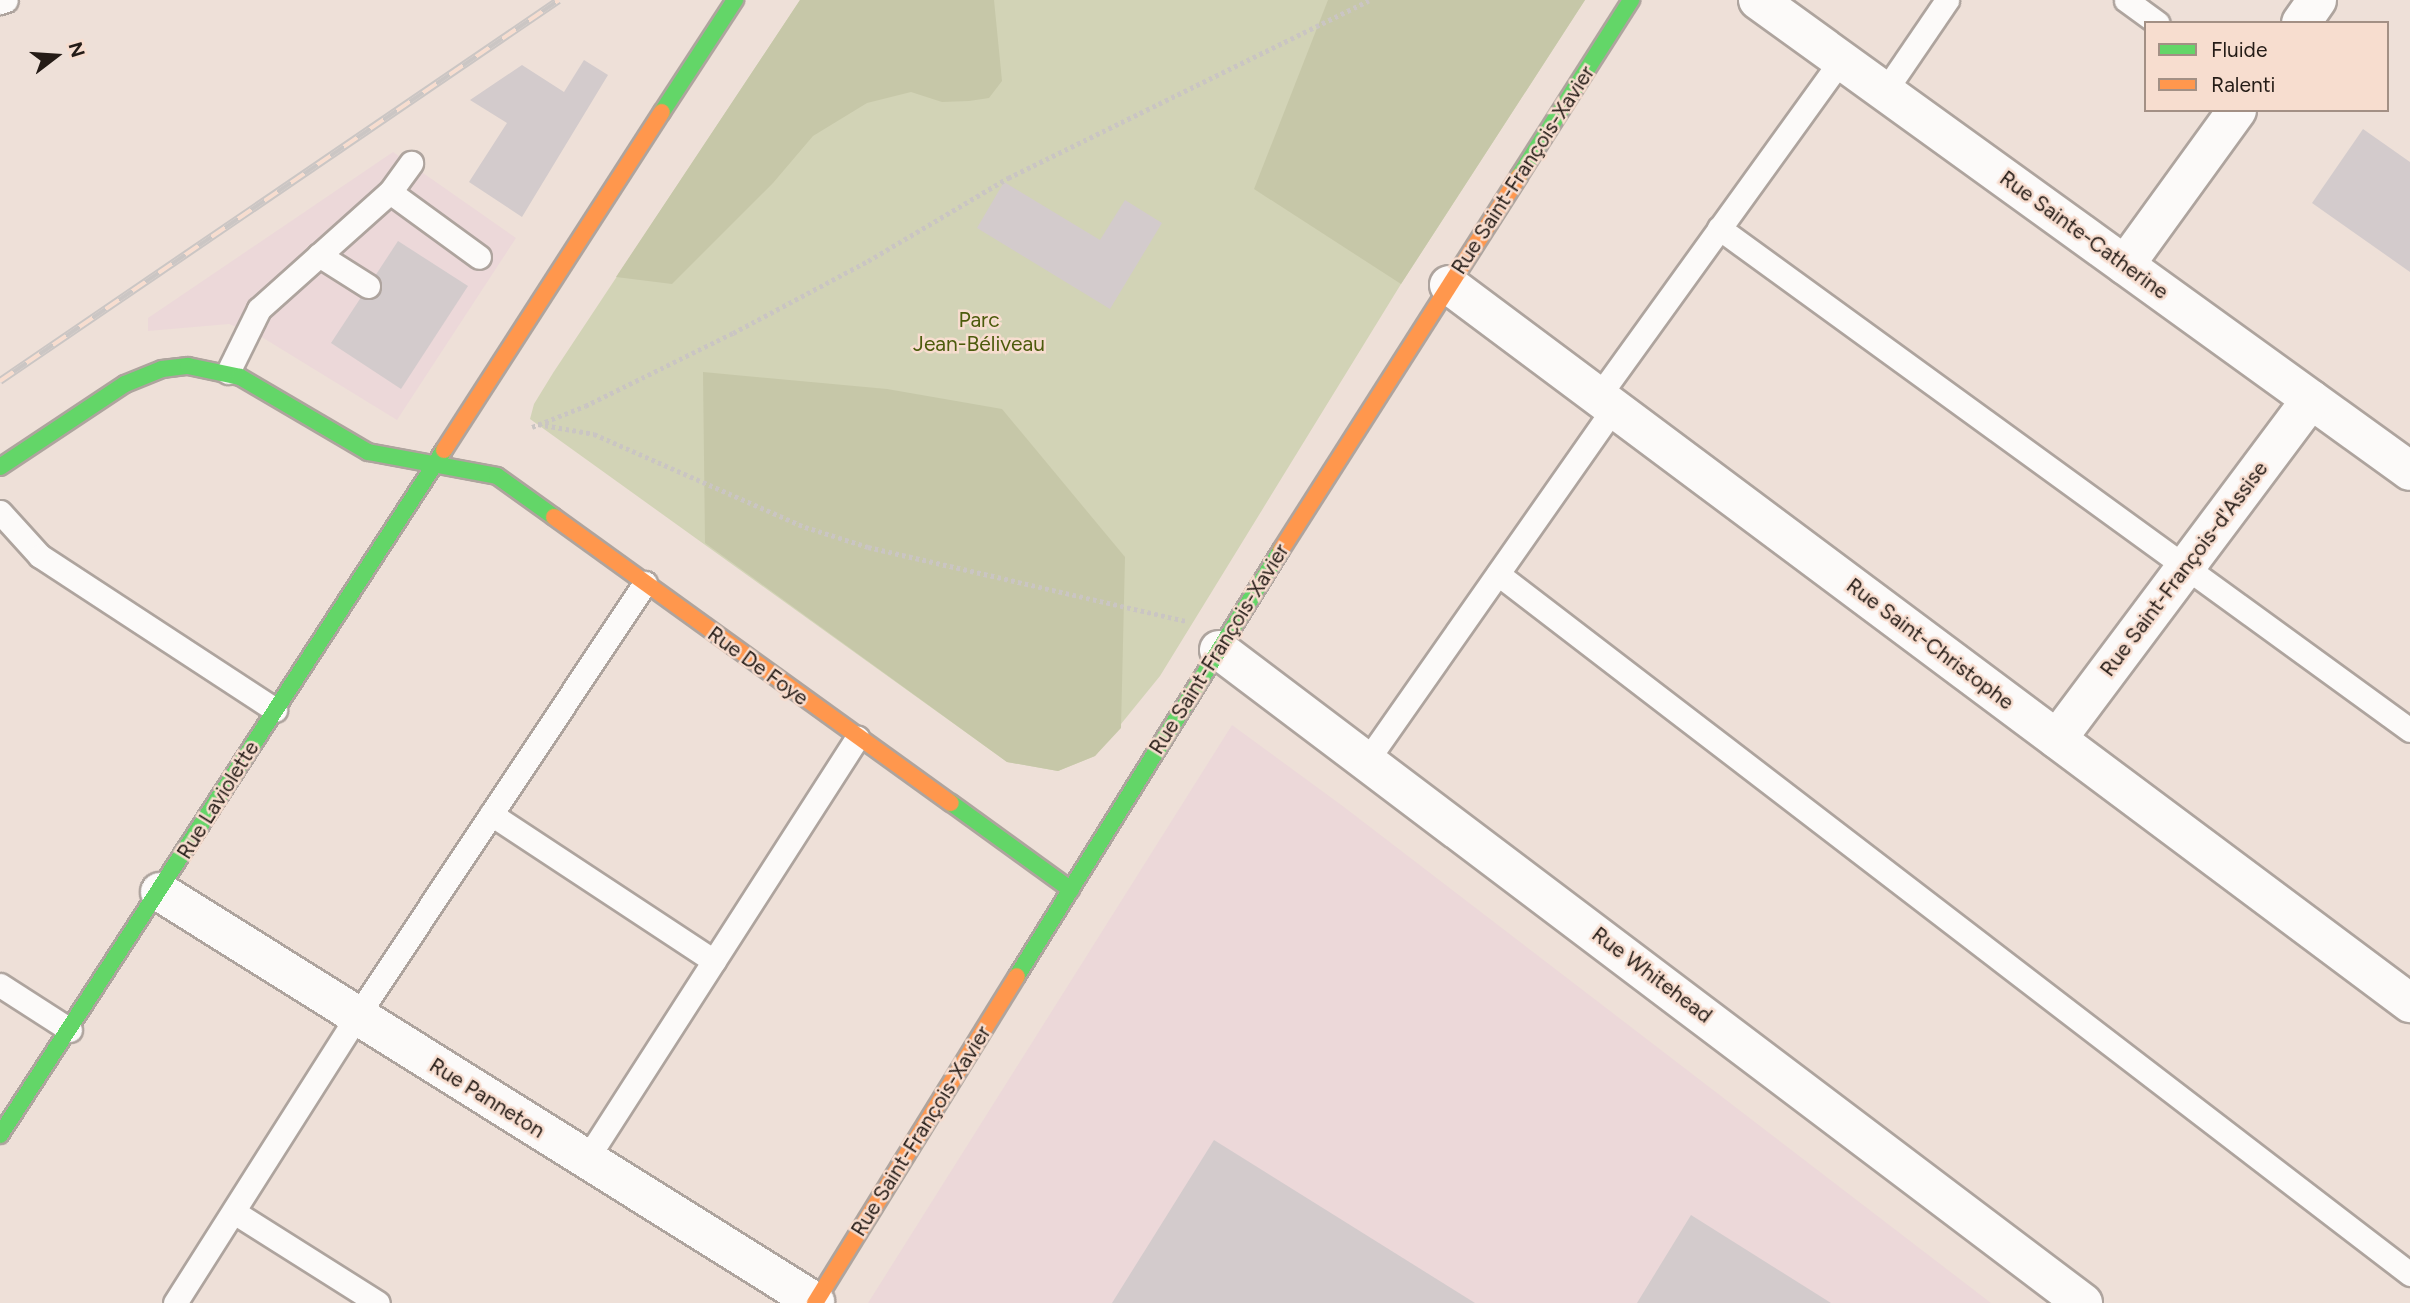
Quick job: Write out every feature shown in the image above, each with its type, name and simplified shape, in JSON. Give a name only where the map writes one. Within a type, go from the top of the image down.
[{"type":"street","name":"Rue Laviolette","points":[[0,1135],[160,892],[735,0]]},
{"type":"street","name":"Rue Saint-François-Xavier","points":[[815,1303],[1071,890],[1208,638],[1449,285],[1631,0]]},
{"type":"street","name":"Rue Sainte-Catherine","points":[[1758,0],[2410,471]]},
{"type":"street","points":[[2302,21],[2317,0]]},
{"type":"street","points":[[2125,265],[2236,112]]},
{"type":"street","name":"Rue Saint-Christophe","points":[[1449,285],[2410,1003]]},
{"type":"street","points":[[0,467],[138,377],[179,366],[228,372]]},
{"type":"street","name":"Rue De Foye","points":[[228,372],[368,452],[497,476],[1071,890]]},
{"type":"street","name":"Rue Saint-François-d'Assise","points":[[2057,739],[2311,399]]},
{"type":"street","name":"Rue Whitehead","points":[[1208,638],[2083,1303]]},
{"type":"street","name":"Rue Panneton","points":[[160,892],[815,1303]]},
{"type":"lane","points":[[0,2],[6,0]]},
{"type":"lane","points":[[1885,91],[1947,0]]},
{"type":"lane","points":[[2126,0],[2155,21]]},
{"type":"lane","points":[[1368,759],[1498,574],[1719,228],[1842,60]]},
{"type":"lane","points":[[228,372],[259,309],[390,192],[411,163]]},
{"type":"lane","points":[[390,192],[479,257]]},
{"type":"lane","points":[[1719,228],[2410,730]]},
{"type":"lane","points":[[318,255],[368,286]]},
{"type":"lane","points":[[0,512],[40,556],[275,710]]},
{"type":"lane","points":[[1498,574],[2410,1274]]},
{"type":"lane","points":[[175,1303],[356,1016],[645,583]]},
{"type":"lane","points":[[586,1160],[857,738]]},
{"type":"lane","points":[[491,814],[714,961]]},
{"type":"lane","points":[[0,985],[70,1030]]},
{"type":"lane","points":[[234,1212],[378,1303]]},
{"type":"path","points":[[532,427],[585,406],[733,333],[868,261],[1008,178],[1369,0]]},
{"type":"path","points":[[538,424],[594,434],[805,527],[867,547],[1208,638]]},
{"type":"shaded area","points":[[393,152],[516,238],[397,420],[260,336],[229,324],[148,331],[148,318]]},
{"type":"shaded area","points":[[1232,725],[1344,807],[1991,1303],[868,1303]]},
{"type":"green space","name":"Parc Jean-Béliveau","points":[[800,0],[1585,0],[1401,284],[1160,676],[1095,756],[1058,771],[1007,762],[530,419],[534,404],[553,373]]},
{"type":"green space","points":[[800,0],[994,0],[1002,81],[989,98],[942,102],[911,92],[867,103],[813,136],[773,183],[672,284],[616,277]]},
{"type":"green space","points":[[1328,0],[1585,0],[1401,284],[1254,189]]},
{"type":"green space","points":[[703,372],[887,389],[1002,409],[1125,557],[1121,728],[1095,756],[1058,771],[1007,762],[705,543]]},
{"type":"building","points":[[584,60],[608,75],[522,217],[469,182],[507,123],[470,100],[522,65],[564,92]]},
{"type":"building","points":[[2363,129],[2410,162],[2410,272],[2312,203]]},
{"type":"building","points":[[1004,182],[1100,240],[1125,200],[1162,223],[1110,309],[977,228]]},
{"type":"building","points":[[398,241],[468,286],[401,389],[331,343]]},
{"type":"building","points":[[1214,1140],[1475,1303],[1112,1303]]},
{"type":"building","points":[[1691,1215],[1831,1303],[1637,1303]]},
{"type":"railway","points":[[0,381],[559,0]]},
{"type":"traffic: fast","points":[[662,112],[735,0]]},
{"type":"traffic: fast","points":[[1519,176],[1631,0]]},
{"type":"traffic: fast","points":[[0,467],[125,384],[162,369],[188,366],[240,377],[368,452],[497,476],[554,517]]},
{"type":"traffic: fast","points":[[0,1135],[444,450]]},
{"type":"traffic: fast","points":[[1017,976],[1281,550]]},
{"type":"traffic: fast","points":[[951,803],[1071,890]]},
{"type":"traffic: slow","points":[[444,450],[662,112]]},
{"type":"traffic: slow","points":[[1281,550],[1519,176]]},
{"type":"traffic: slow","points":[[554,517],[951,803]]},
{"type":"traffic: slow","points":[[815,1303],[1017,976]]}]
